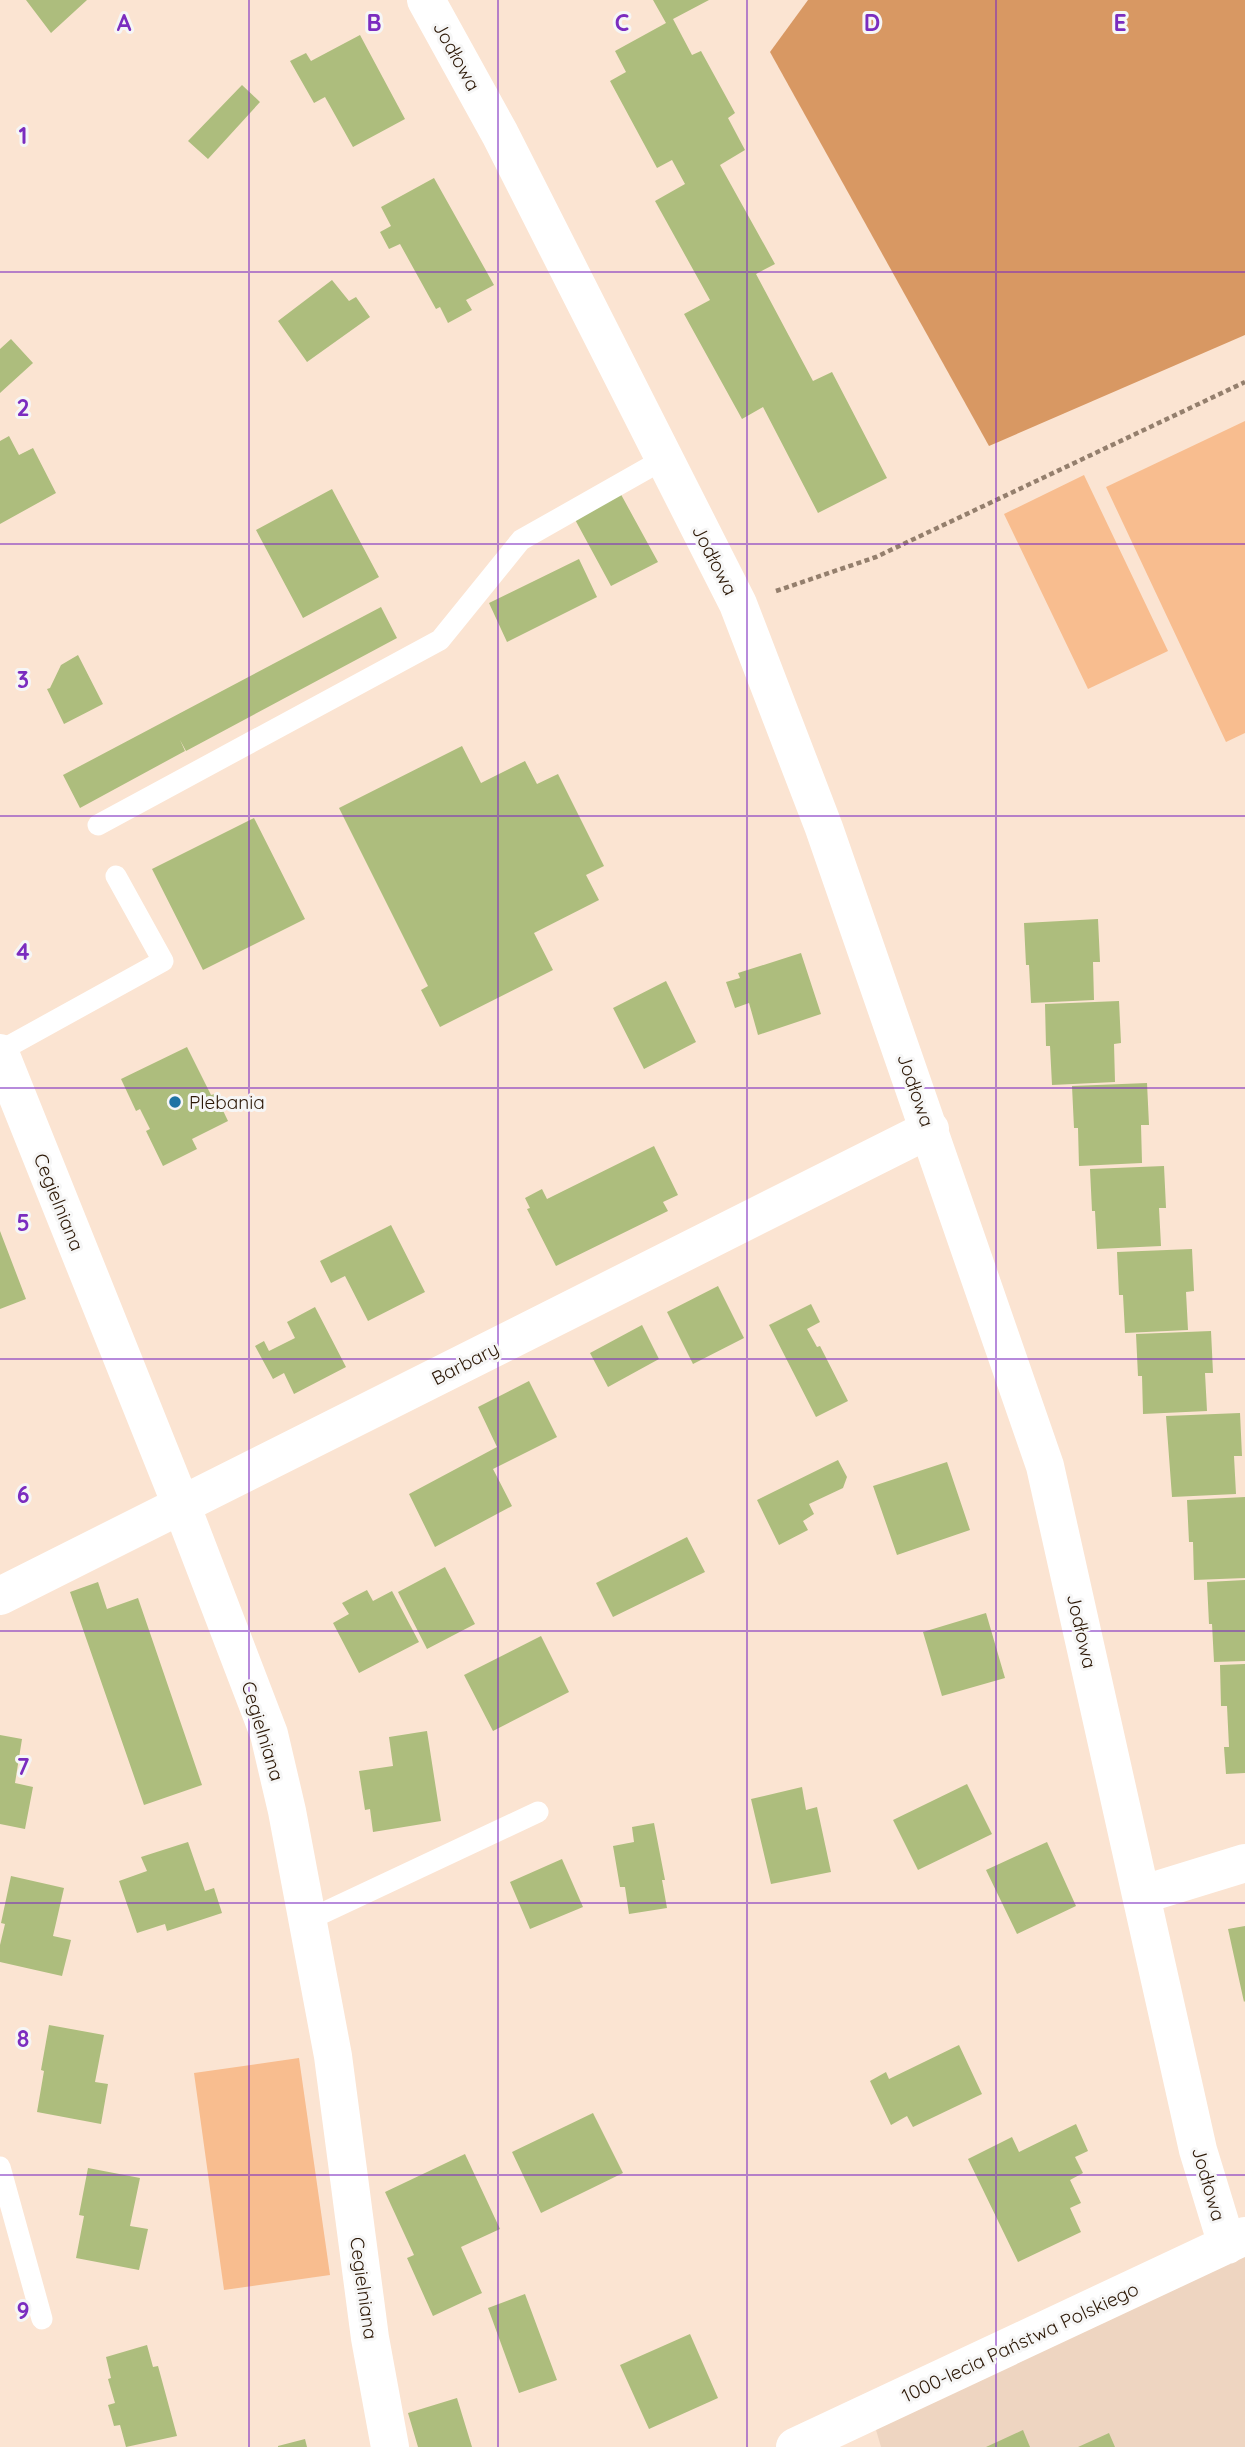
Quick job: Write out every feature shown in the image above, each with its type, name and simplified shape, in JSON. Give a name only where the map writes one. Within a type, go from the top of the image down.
[{"type":"street","name":"Jodłowa","points":[[426,0],[500,134],[738,604],[824,828],[1045,1466],[1198,2150],[1236,2240]]},
{"type":"street","name":"Cegielniana","points":[[0,1052],[182,1507],[269,1734],[287,1811],[332,2056],[370,2338],[390,2447]]},
{"type":"street","name":"Barbary","points":[[0,1596],[182,1507],[930,1129]]},
{"type":"street","points":[[1140,1895],[1245,1863]]},
{"type":"street","name":"1000-lecia Państwa Polskiego","points":[[795,2447],[1236,2240]]},
{"type":"lane","points":[[98,825],[440,640],[521,540],[664,459]]},
{"type":"lane","points":[[0,1052],[163,961],[116,876]]},
{"type":"lane","points":[[306,1921],[538,1812]]},
{"type":"lane","points":[[0,2167],[42,2319]]},
{"type":"path","points":[[738,604],[876,557],[1245,382]]},
{"type":"shaded area","points":[[808,0],[1245,0],[1245,335],[989,446],[770,52]]},
{"type":"shaded area","points":[[1245,421],[1245,733],[1226,742],[1106,487]]},
{"type":"shaded area","points":[[1084,475],[1168,651],[1088,689],[1004,514]]},
{"type":"shaded area","points":[[299,2058],[330,2275],[224,2290],[194,2073]]},
{"type":"shaded area","points":[[1245,2252],[1245,2447],[881,2447],[874,2423]]},
{"type":"building","points":[[26,0],[87,0],[51,33]]},
{"type":"building","points":[[653,0],[709,0],[673,19],[692,55],[701,51],[735,113],[728,118],[745,150],[720,165],[775,264],[756,274],[813,381],[832,372],[887,478],[818,513],[763,407],[742,419],[684,314],[710,300],[655,201],[685,184],[672,160],[657,168],[610,81],[626,72],[615,51],[666,23]]},
{"type":"building","points":[[360,35],[405,119],[353,147],[325,97],[314,103],[290,61],[306,53],[311,61]]},
{"type":"building","points":[[242,85],[260,102],[208,159],[188,141]]},
{"type":"building","points":[[434,178],[494,285],[466,300],[472,310],[448,323],[440,307],[436,309],[400,244],[389,249],[380,232],[391,226],[381,207]]},
{"type":"building","points":[[332,280],[349,301],[356,297],[370,317],[307,362],[278,321]]},
{"type":"building","points":[[11,339],[33,363],[0,393],[0,349]]},
{"type":"building","points":[[9,436],[19,455],[33,448],[56,493],[0,524],[0,441]]},
{"type":"building","points":[[332,489],[379,577],[303,618],[256,530]]},
{"type":"building","points":[[618,489],[658,562],[611,586],[572,514]]},
{"type":"building","points":[[579,559],[597,597],[507,642],[489,603]]},
{"type":"building","points":[[381,607],[397,638],[186,751],[180,740],[185,751],[80,808],[63,775]]},
{"type":"building","points":[[78,655],[103,704],[64,724],[47,689],[61,665]]},
{"type":"building","points":[[462,746],[481,783],[525,761],[537,784],[558,774],[604,866],[586,875],[599,900],[534,933],[553,970],[440,1027],[421,990],[428,986],[339,808]]},
{"type":"building","points":[[254,818],[305,919],[203,970],[152,869]]},
{"type":"building","points":[[1098,919],[1100,962],[1093,962],[1094,1000],[1031,1003],[1024,923]]},
{"type":"building","points":[[801,953],[821,1014],[758,1035],[749,1003],[735,1008],[726,982],[740,978],[738,973]]},
{"type":"building","points":[[666,981],[696,1042],[644,1069],[613,1008]]},
{"type":"building","points":[[1119,1001],[1121,1043],[1114,1044],[1115,1082],[1052,1085],[1050,1046],[1046,1046],[1045,1004]]},
{"type":"building","name":"Plebania","points":[[187,1047],[211,1095],[215,1094],[228,1121],[192,1139],[197,1149],[163,1166],[146,1131],[150,1129],[140,1109],[136,1111],[121,1079]]},
{"type":"building","points":[[1147,1083],[1149,1125],[1141,1125],[1142,1163],[1079,1166],[1078,1128],[1074,1128],[1072,1086]]},
{"type":"building","points":[[654,1146],[678,1195],[663,1202],[668,1211],[556,1266],[527,1209],[530,1208],[525,1198],[542,1189],[547,1199]]},
{"type":"building","points":[[1164,1166],[1166,1208],[1159,1208],[1161,1246],[1097,1249],[1090,1169]]},
{"type":"building","points":[[391,1225],[425,1292],[368,1321],[345,1276],[331,1283],[320,1261]]},
{"type":"building","points":[[0,1231],[26,1299],[0,1309]]},
{"type":"building","points":[[1192,1249],[1194,1291],[1186,1292],[1188,1330],[1125,1333],[1123,1295],[1119,1295],[1117,1252]]},
{"type":"building","points":[[718,1286],[744,1338],[693,1364],[667,1312]]},
{"type":"building","points":[[811,1304],[820,1322],[807,1329],[817,1347],[820,1346],[848,1401],[816,1417],[769,1325]]},
{"type":"building","points":[[315,1307],[346,1367],[294,1394],[284,1373],[273,1379],[255,1346],[264,1341],[269,1351],[295,1338],[287,1322]]},
{"type":"building","points":[[642,1325],[659,1359],[608,1387],[590,1353]]},
{"type":"building","points":[[1211,1331],[1213,1373],[1205,1373],[1207,1411],[1143,1414],[1142,1376],[1138,1376],[1136,1334]]},
{"type":"building","points":[[529,1381],[557,1437],[493,1469],[512,1506],[435,1547],[409,1494],[497,1447],[478,1407]]},
{"type":"building","points":[[1240,1413],[1242,1456],[1234,1456],[1236,1494],[1172,1497],[1166,1416]]},
{"type":"building","points":[[838,1460],[847,1477],[843,1488],[809,1504],[814,1514],[803,1521],[808,1530],[779,1545],[757,1500]]},
{"type":"building","points":[[947,1462],[970,1530],[897,1555],[873,1486]]},
{"type":"building","points":[[1245,1497],[1245,1578],[1194,1580],[1193,1542],[1189,1542],[1187,1500]]},
{"type":"building","points":[[687,1537],[705,1572],[613,1617],[596,1583]]},
{"type":"building","points":[[445,1567],[475,1624],[427,1649],[398,1592]]},
{"type":"building","points":[[1245,1580],[1245,1661],[1214,1662],[1207,1582]]},
{"type":"building","points":[[98,1582],[107,1609],[138,1598],[202,1785],[144,1805],[70,1592]]},
{"type":"building","points":[[367,1590],[373,1601],[392,1591],[419,1642],[359,1673],[333,1623],[349,1614],[342,1603]]},
{"type":"building","points":[[986,1613],[1005,1678],[942,1696],[923,1632]]},
{"type":"building","points":[[541,1636],[569,1692],[493,1731],[464,1675]]},
{"type":"building","points":[[1245,1664],[1245,1773],[1226,1774],[1224,1747],[1229,1747],[1227,1706],[1221,1706],[1220,1665]]},
{"type":"building","points":[[427,1731],[441,1821],[373,1832],[370,1809],[365,1810],[359,1771],[393,1766],[389,1737]]},
{"type":"building","points":[[0,1735],[22,1739],[15,1783],[33,1787],[25,1829],[0,1824]]},
{"type":"building","points":[[967,1784],[992,1834],[918,1870],[893,1820]]},
{"type":"building","points":[[802,1787],[806,1810],[817,1807],[831,1872],[771,1884],[751,1799]]},
{"type":"building","points":[[654,1823],[665,1880],[662,1880],[667,1908],[629,1914],[625,1887],[620,1887],[613,1846],[634,1842],[632,1827]]},
{"type":"building","points":[[188,1842],[205,1891],[214,1888],[222,1913],[167,1931],[165,1924],[137,1933],[119,1881],[147,1871],[141,1857]]},
{"type":"building","points":[[1047,1842],[1076,1906],[1017,1934],[986,1870]]},
{"type":"building","points":[[562,1859],[583,1907],[530,1929],[510,1882]]},
{"type":"building","points":[[11,1876],[64,1888],[53,1936],[71,1940],[62,1976],[0,1962],[0,1945],[5,1924],[1,1923]]},
{"type":"building","points":[[1245,1926],[1245,2001],[1244,2002],[1228,1929]]},
{"type":"building","points":[[49,2025],[104,2035],[95,2082],[108,2084],[101,2124],[37,2112]]},
{"type":"building","points":[[959,2045],[982,2094],[913,2127],[907,2116],[891,2125],[870,2081],[886,2072],[889,2079]]},
{"type":"building","points":[[593,2113],[623,2173],[541,2213],[512,2152]]},
{"type":"building","points":[[1076,2124],[1088,2151],[1075,2157],[1083,2173],[1070,2180],[1081,2203],[1070,2208],[1081,2232],[1018,2262],[968,2159],[1012,2137],[1019,2152]]},
{"type":"building","points":[[465,2154],[500,2229],[461,2247],[482,2293],[433,2316],[407,2258],[414,2255],[385,2192]]},
{"type":"building","points":[[88,2168],[140,2178],[130,2226],[148,2229],[139,2270],[76,2258],[84,2216],[79,2215]]},
{"type":"building","points":[[525,2294],[557,2380],[519,2393],[488,2308]]},
{"type":"building","points":[[690,2334],[718,2398],[649,2429],[620,2365]]},
{"type":"building","points":[[147,2345],[153,2367],[158,2366],[177,2436],[126,2447],[120,2425],[114,2426],[108,2405],[115,2403],[108,2379],[111,2378],[106,2357]]},
{"type":"building","points":[[457,2398],[472,2447],[418,2447],[408,2413]]},
{"type":"building","points":[[1023,2430],[1030,2447],[986,2447]]},
{"type":"building","points":[[1109,2433],[1115,2447],[1078,2447]]},
{"type":"building","points":[[305,2439],[307,2447],[278,2447],[278,2446]]},
{"type":"place","name":"Plebania","points":[[175,1102]]}]
